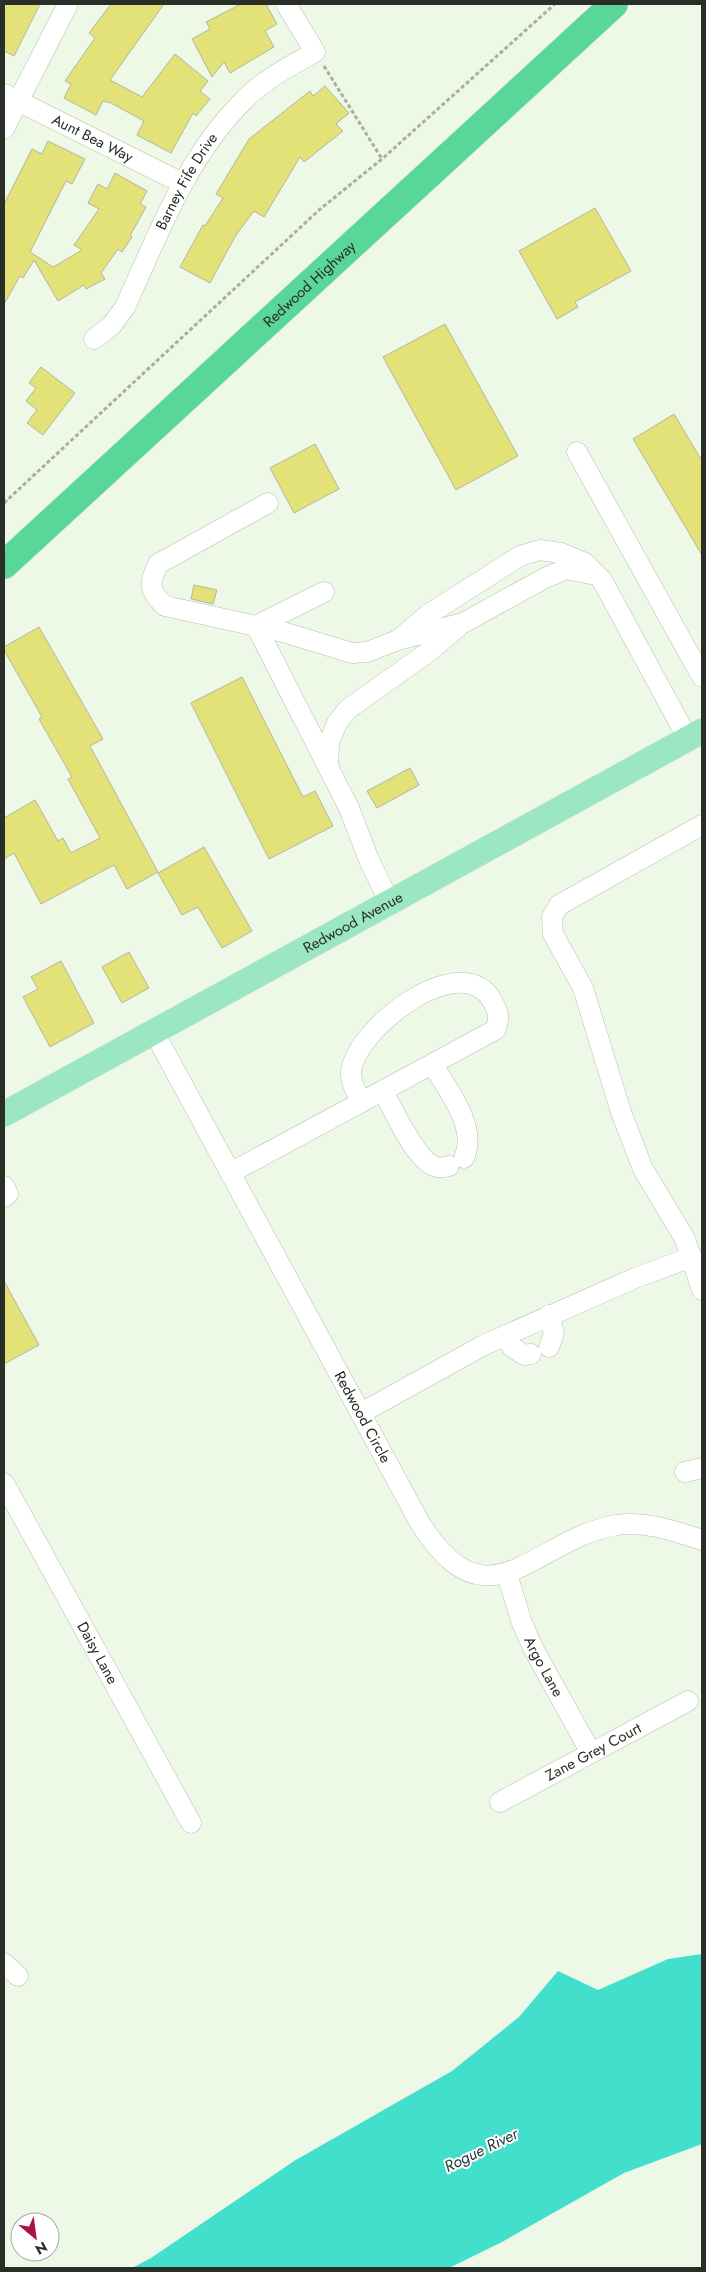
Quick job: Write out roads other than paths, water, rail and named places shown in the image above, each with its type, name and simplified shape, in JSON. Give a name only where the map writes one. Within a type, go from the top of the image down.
[{"type":"highway","name":"Redwood Highway","points":[[4,564],[614,4]]},
{"type":"main road","name":"Redwood Avenue","points":[[4,1114],[695,735]]},
{"type":"street","points":[[4,129],[11,97],[68,4]]},
{"type":"street","name":"Barney Fife Drive","points":[[94,339],[112,325],[125,307],[182,183],[224,122],[243,100],[265,82],[315,52],[286,4]]},
{"type":"street","name":"Aunt Bea Way","points":[[11,97],[182,183]]},
{"type":"street","points":[[577,452],[702,677]]},
{"type":"street","points":[[268,503],[158,564],[151,580],[153,595],[164,606],[284,632],[352,653],[367,652],[398,640],[463,622]]},
{"type":"street","points":[[398,640],[429,614],[520,556],[540,550],[561,553],[585,563],[602,580],[695,735]]},
{"type":"street","points":[[328,768],[329,743],[337,723],[348,710],[427,653],[463,622],[545,578],[566,570],[586,572],[602,580]]},
{"type":"street","points":[[256,626],[324,592]]},
{"type":"street","points":[[256,626],[349,808],[368,860],[390,903]]},
{"type":"street","points":[[702,825],[559,905],[552,917],[553,934],[583,988],[621,1112],[643,1169],[685,1239],[702,1290]]},
{"type":"street","points":[[230,1173],[383,1091],[495,1030],[499,1020],[498,1011],[481,987],[469,981],[457,981],[441,985],[387,1017],[370,1036],[357,1055],[351,1073],[354,1088],[362,1102]]},
{"type":"street","name":"Redwood Circle","points":[[154,1032],[420,1523],[442,1554],[451,1562],[472,1572],[495,1576],[508,1574],[573,1541],[615,1526],[640,1524],[666,1528],[702,1540]]},
{"type":"street","points":[[383,1091],[407,1135],[422,1157],[436,1167],[457,1162],[469,1147],[467,1127],[432,1064]]},
{"type":"street","points":[[4,1186],[8,1194],[4,1197]]},
{"type":"street","points":[[361,1413],[506,1335],[549,1315],[692,1257]]},
{"type":"street","points":[[506,1335],[512,1347],[524,1355],[540,1351],[554,1333],[549,1315]]},
{"type":"street","name":"Daisy Lane","points":[[4,1483],[191,1823]]},
{"type":"street","name":"Argo Lane","points":[[508,1574],[522,1623],[592,1753]]},
{"type":"street","name":"Zane Grey Court","points":[[500,1802],[688,1701]]},
{"type":"water","name":"Rogue River","points":[[702,1954],[702,2144],[624,2173],[502,2242],[449,2268],[132,2268],[151,2258],[294,2161],[452,2071],[519,2017],[558,1971],[598,1990],[668,1959]]}]
